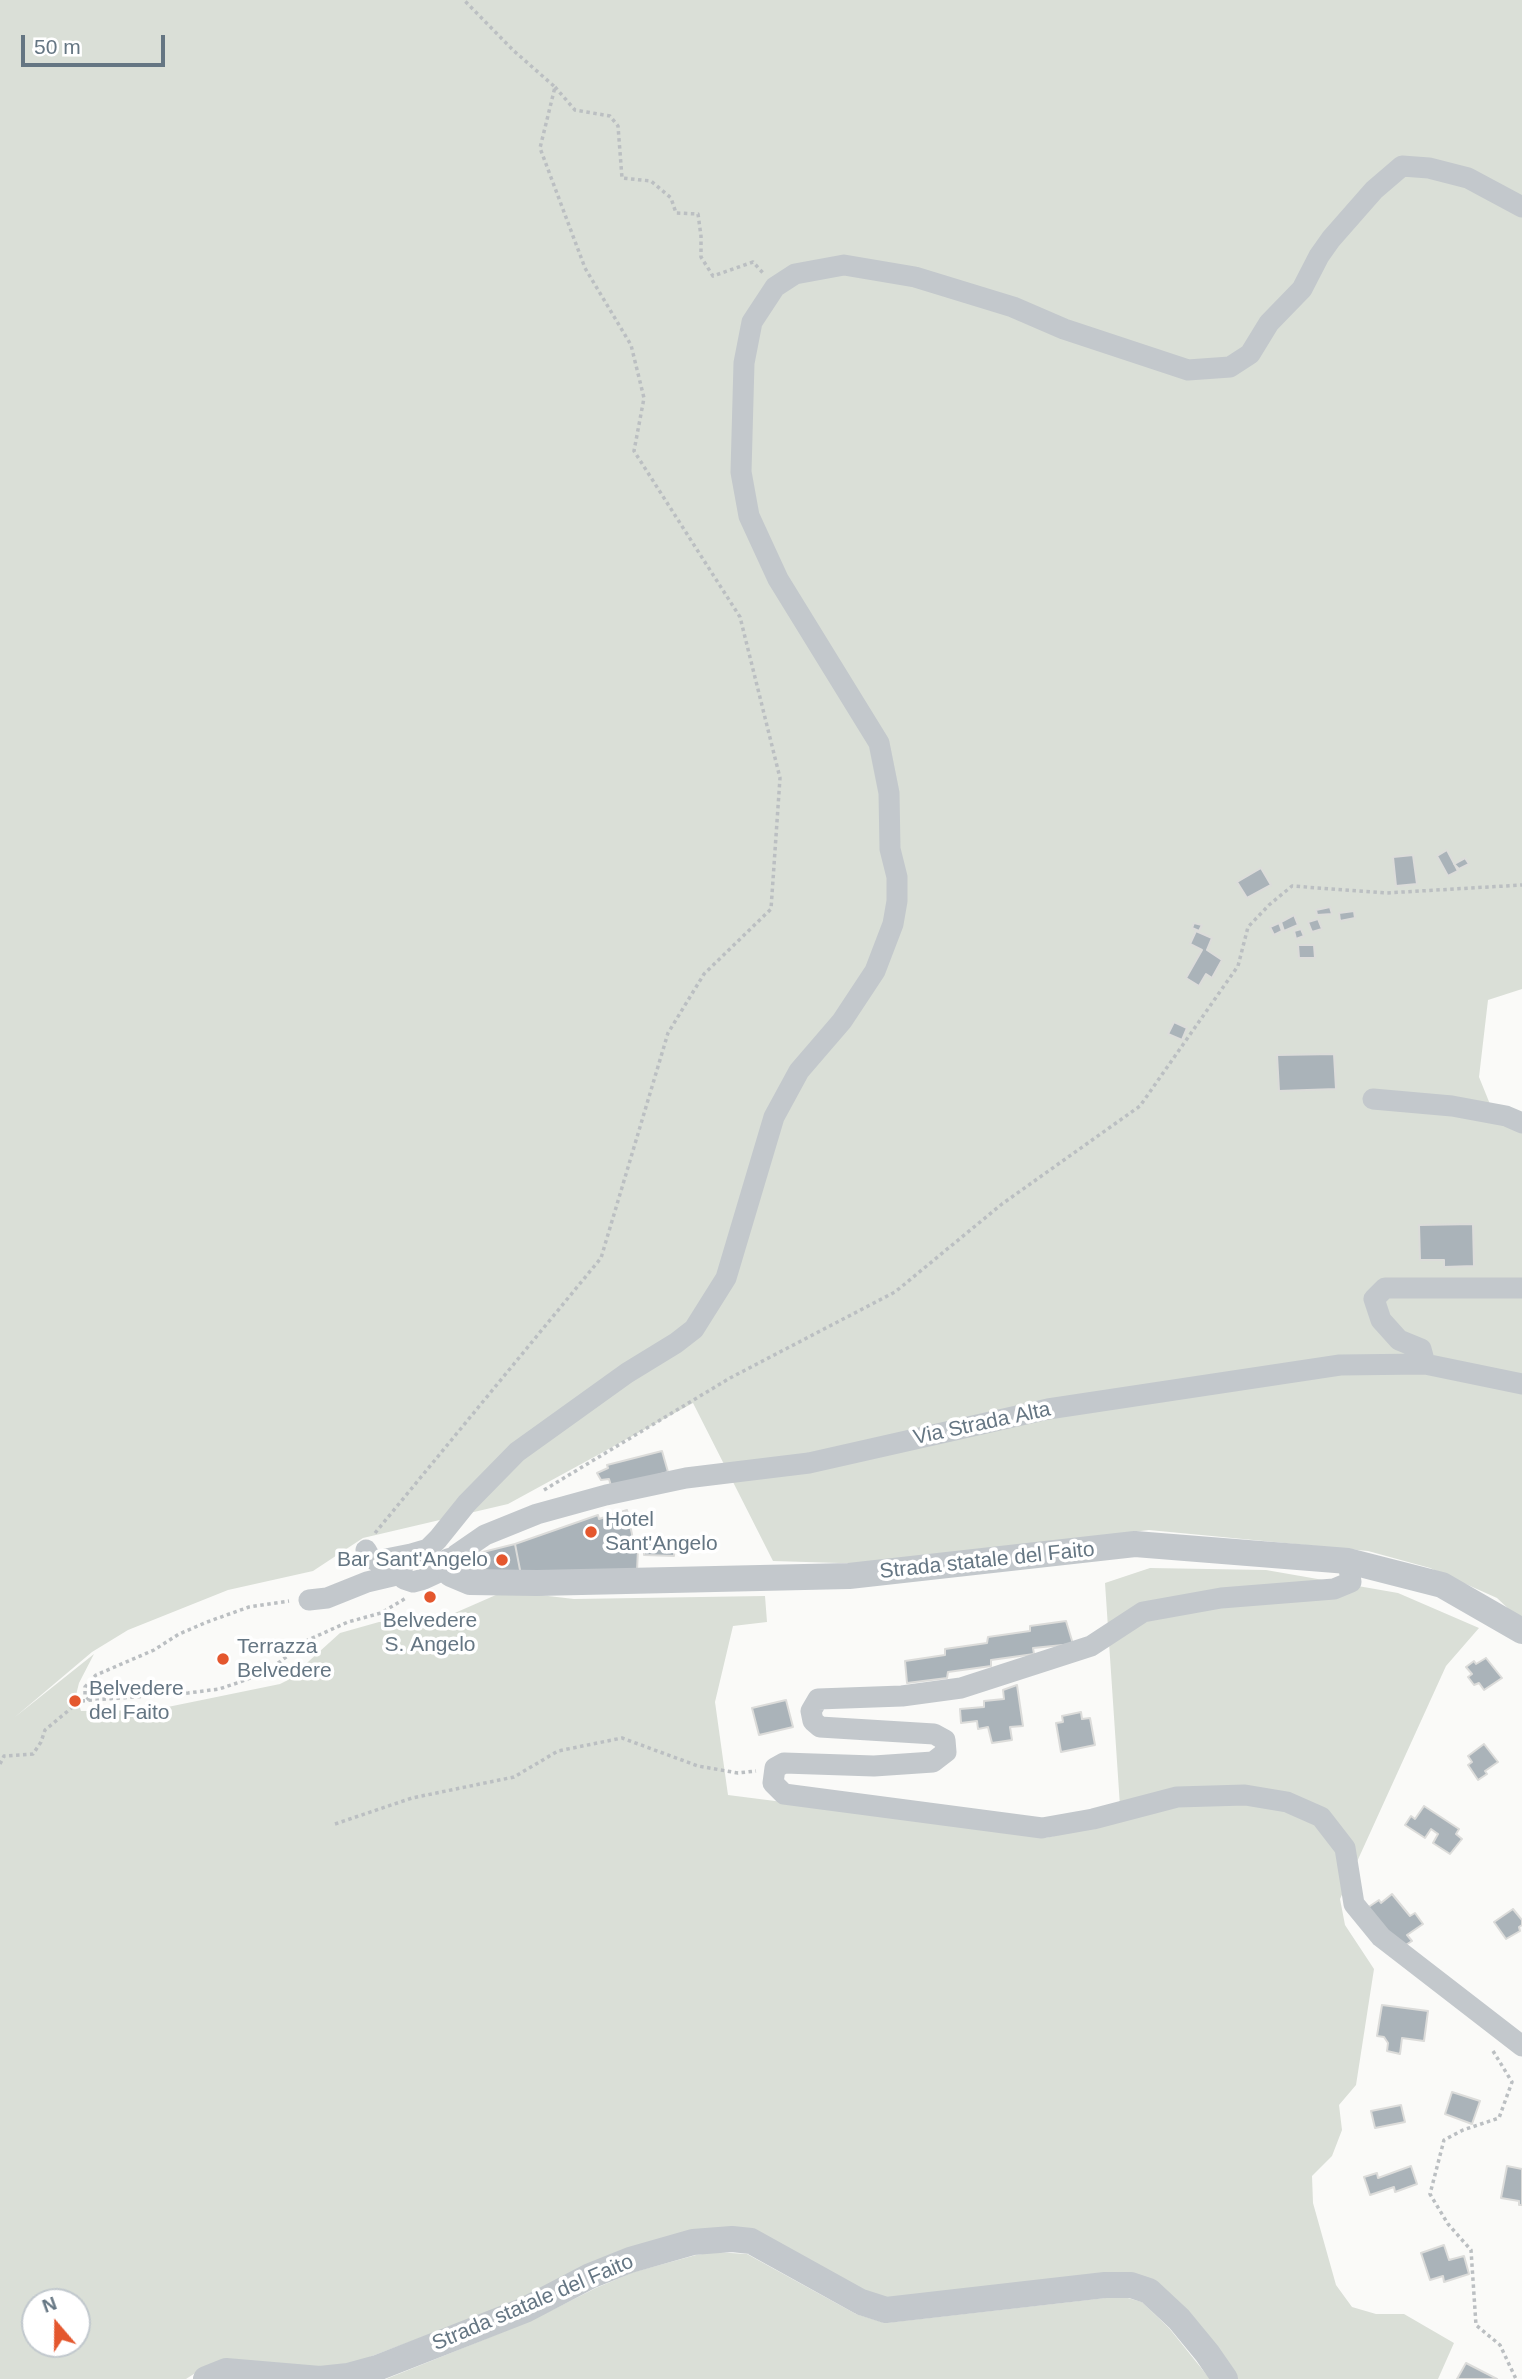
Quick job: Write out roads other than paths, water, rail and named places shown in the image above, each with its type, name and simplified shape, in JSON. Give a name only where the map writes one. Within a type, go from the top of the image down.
[{"type":"street","points":[[366,1550],[370,1558],[376,1561],[428,1549],[467,1503],[517,1452],[627,1373],[694,1329],[726,1278],[774,1117],[799,1071],[842,1021],[875,971],[893,924],[897,877],[890,849],[889,793],[879,743],[778,579],[749,516],[741,472],[744,363],[752,322],[775,287],[795,274],[844,265],[915,277],[1013,307],[1064,329],[1188,370],[1230,367],[1250,354],[1269,323],[1302,289],[1318,256],[1331,239],[1374,190],[1402,166],[1429,168],[1468,178],[1522,207]]},
{"type":"street","points":[[1373,1099],[1452,1106],[1506,1116],[1522,1123]]},
{"type":"street","points":[[1425,1364],[1420,1349],[1399,1339],[1381,1320],[1374,1298],[1385,1288],[1522,1288]]},
{"type":"street","name":"Via Strada Alta","points":[[309,1600],[327,1598],[367,1582],[437,1573],[452,1558],[485,1535],[537,1514],[606,1495],[686,1478],[809,1463],[1048,1409],[1340,1365],[1425,1364],[1522,1384]]},
{"type":"street","name":"Strada statale del Faito","points":[[452,1558],[451,1574],[470,1582],[537,1583],[849,1576],[1135,1544],[1348,1561],[1442,1585],[1522,1631]]},
{"type":"street","points":[[409,1577],[403,1564],[411,1554]]},
{"type":"street","points":[[1348,1561],[1351,1581],[1334,1590],[1221,1598],[1143,1612],[1091,1646],[961,1688],[902,1696],[818,1699],[811,1711],[813,1721],[820,1727],[938,1735],[945,1740],[946,1752],[933,1762],[874,1766],[784,1763],[775,1768],[773,1783],[784,1794],[1042,1828],[1093,1819],[1177,1797],[1245,1795],[1287,1802],[1321,1817],[1345,1848],[1354,1904],[1381,1937],[1522,2046]]},
{"type":"street","name":"Strada statale del Faito","points":[[206,2379],[226,2371],[320,2379],[348,2376],[377,2368],[525,2310],[590,2276],[630,2260],[693,2242],[732,2239],[751,2241],[861,2302],[886,2310],[1105,2285],[1130,2285],[1149,2291],[1179,2319],[1225,2379]]},
{"type":"place","name":"Hotel Sant'Angelo","points":[[591,1532]]},
{"type":"place","name":"Bar Sant'Angelo","points":[[502,1560]]},
{"type":"place","name":"Belvedere S. Angelo","points":[[430,1597]]},
{"type":"place","name":"Terrazza Belvedere","points":[[223,1659]]},
{"type":"place","name":"Belvedere del Faito","points":[[75,1701]]}]
